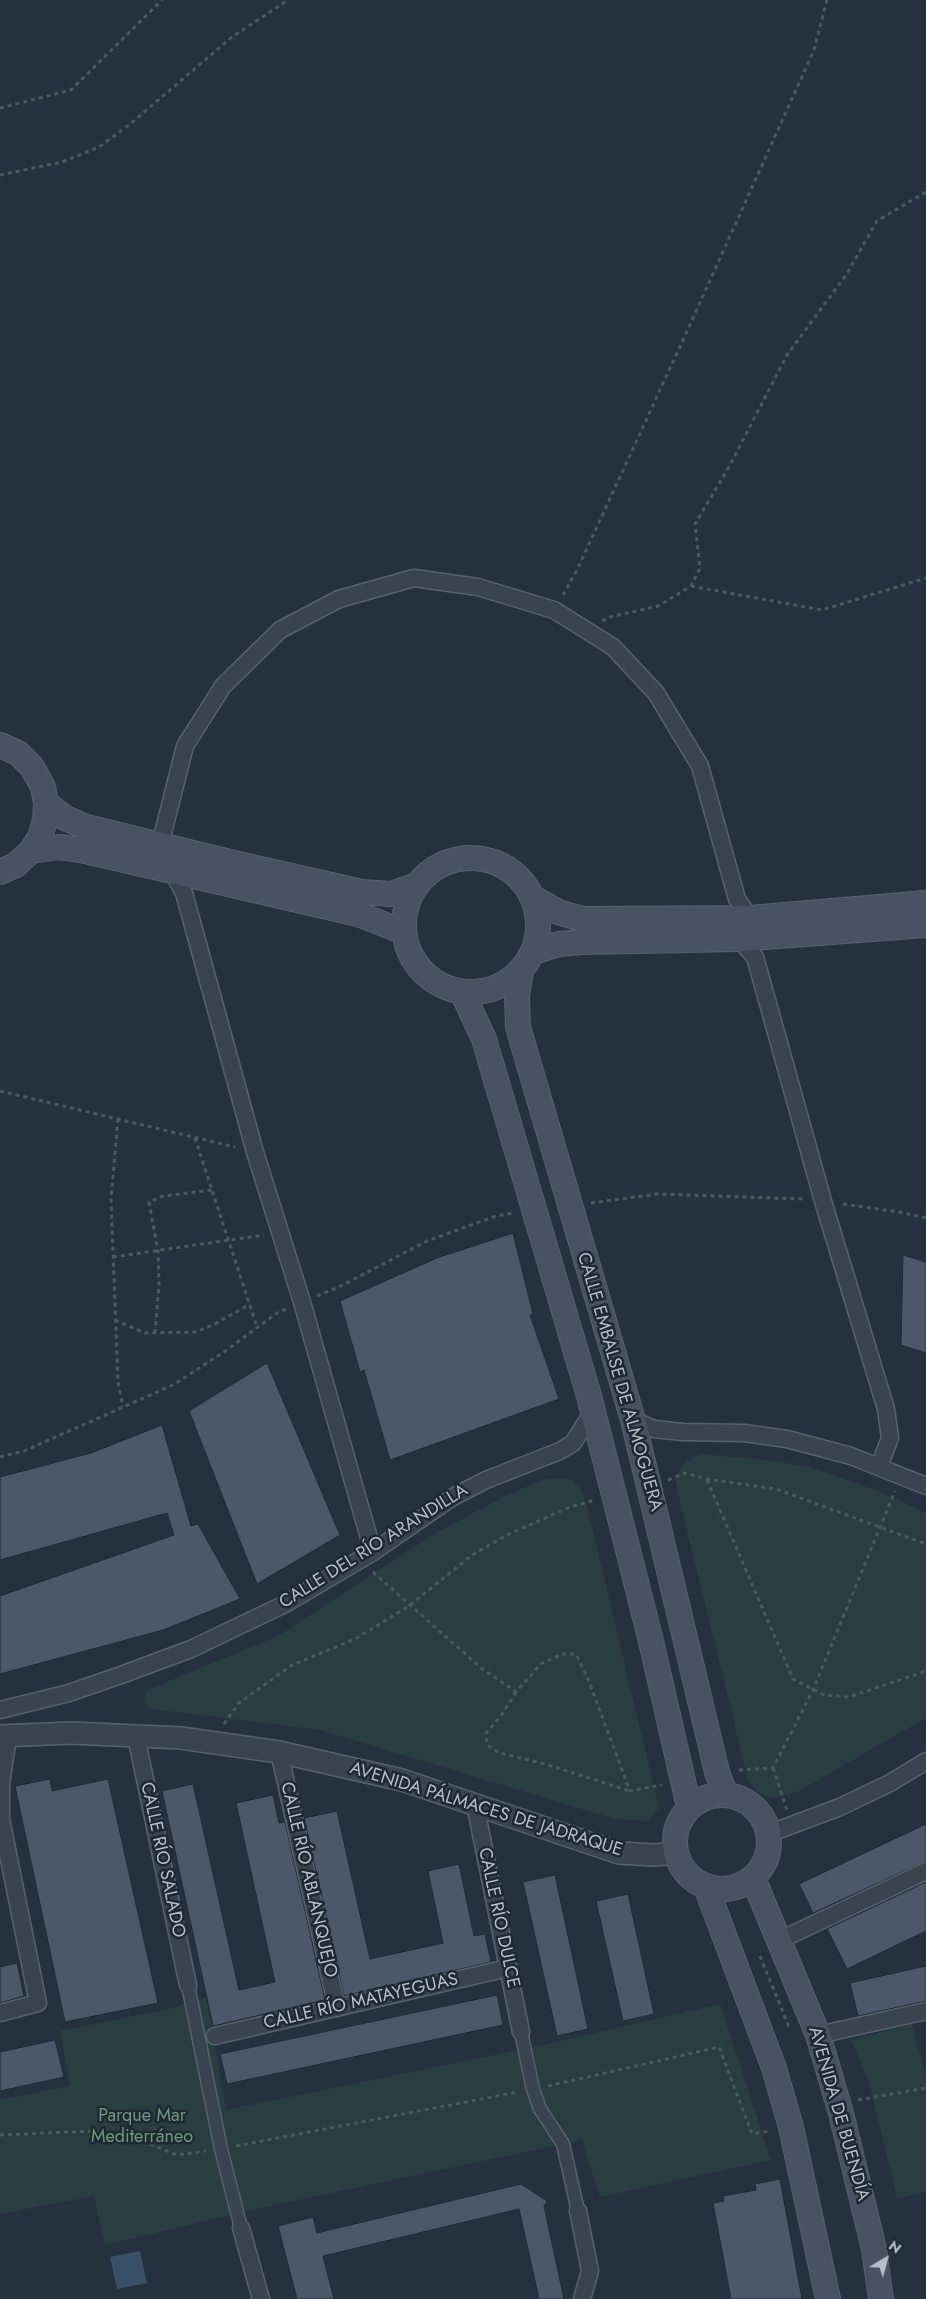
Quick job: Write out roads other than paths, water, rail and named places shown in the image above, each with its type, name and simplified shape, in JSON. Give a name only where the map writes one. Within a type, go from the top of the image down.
[{"type":"main road","points":[[0,745],[18,754],[32,767],[43,787],[46,803],[45,820],[40,837],[31,851],[16,864],[0,872]]},
{"type":"main road","points":[[46,803],[66,818],[86,827],[155,845],[362,892],[392,894],[417,885]]},
{"type":"main road","points":[[31,851],[59,847],[81,850],[358,914],[404,932]]},
{"type":"main road","points":[[527,961],[538,924],[532,897],[522,881],[502,866],[477,858],[450,861],[427,874],[417,885],[409,899],[404,916],[404,932],[408,949],[417,965],[430,978],[445,987],[462,992],[490,989],[504,984],[527,961],[559,944],[739,939],[842,933],[926,925]]},
{"type":"main road","points":[[532,897],[558,912],[582,919],[750,918],[926,903]]},
{"type":"main road","name":"CALLE EMBALSE DE ALMOGUERA","points":[[527,961],[517,996],[518,1027],[633,1420],[717,1772],[726,1794]]},
{"type":"main road","name":"CALLE EMBALSE DE ALMOGUERA","points":[[462,992],[484,1039],[592,1414],[650,1637],[689,1807]]},
{"type":"main road","points":[[706,1887],[735,1888],[753,1878],[762,1868],[768,1852],[768,1834],[761,1816],[744,1800],[726,1794],[707,1796],[689,1807],[678,1822],[674,1837],[675,1853],[690,1874],[706,1887],[774,2068],[791,2128],[828,2299]]},
{"type":"main road","name":"AVENIDA DE BUENDÍA","points":[[753,1878],[818,2035],[839,2104],[874,2249],[882,2299]]},
{"type":"street","points":[[155,845],[163,833],[185,746],[223,686],[280,630],[339,599],[414,578],[478,587],[554,610],[613,647],[656,693],[700,766],[737,900],[750,918]]},
{"type":"street","points":[[172,870],[184,893],[255,1152],[302,1302],[367,1556]]},
{"type":"street","points":[[739,939],[755,957],[823,1201],[886,1409],[890,1438],[879,1467]]},
{"type":"street","name":"CALLE DEL RÍO ARANDILLA","points":[[0,1710],[69,1693],[191,1648],[285,1604],[367,1556],[453,1497],[486,1480],[560,1451],[573,1443],[592,1414]]},
{"type":"street","points":[[633,1420],[654,1429],[683,1432],[744,1433],[788,1439],[850,1456],[926,1486]]},
{"type":"street","name":"AVENIDA PÁLMACES DE JADRAQUE","points":[[4,1736],[71,1733],[136,1736],[279,1752],[402,1780],[619,1853],[654,1855],[675,1853]]},
{"type":"street","points":[[0,2012],[38,2003],[1,1820],[4,1736]]},
{"type":"street","name":"CALLE RÍO SALADO","points":[[136,1736],[188,1985]]},
{"type":"street","name":"CALLE RÍO ABLANQUEJO","points":[[279,1752],[337,2008]]},
{"type":"street","points":[[768,1834],[840,1807],[890,1783],[926,1761]]},
{"type":"street","name":"CALLE RÍO DULCE","points":[[475,1804],[522,2032]]},
{"type":"street","points":[[778,1941],[926,1871]]},
{"type":"street","name":"CALLE RÍO MATAYEGUAS","points":[[207,2038],[508,1968]]},
{"type":"street","points":[[188,1985],[207,2038],[221,2149],[261,2299]]},
{"type":"street","points":[[818,2035],[926,2011]]},
{"type":"street","points":[[522,2032],[533,2089],[540,2109],[563,2144],[590,2271],[582,2299]]},
{"type":"water","points":[[140,2251],[147,2283],[117,2289],[110,2257]]},
{"type":"park label","name":"Parque Mar Mediterráneo","points":[[142,2127]]}]
